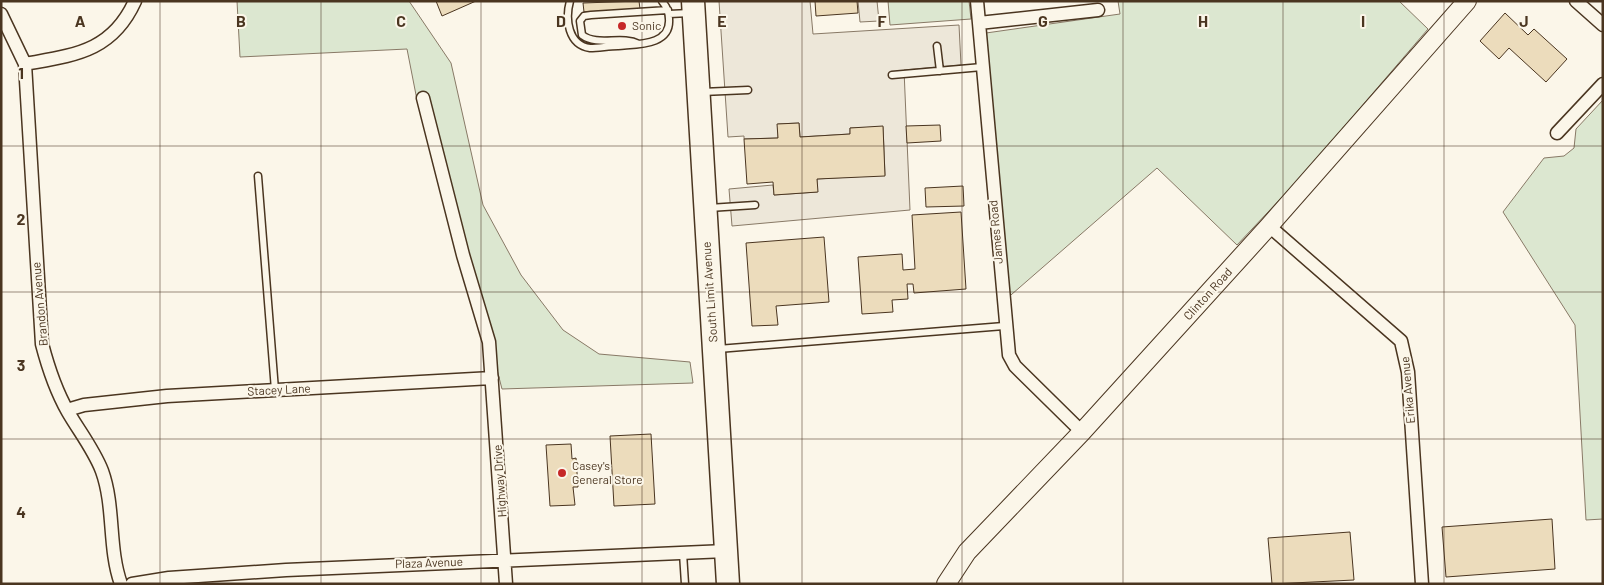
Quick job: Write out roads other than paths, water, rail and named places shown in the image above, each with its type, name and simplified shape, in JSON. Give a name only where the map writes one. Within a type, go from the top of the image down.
[{"type":"highway","name":"South Limit Avenue","points":[[693,7],[728,584]]},
{"type":"street","points":[[25,64],[63,57],[97,46],[127,19],[135,1]]},
{"type":"street","name":"James Road","points":[[977,1],[1004,326],[1009,355],[1015,366],[1082,432]]},
{"type":"street","name":"Clinton Road","points":[[946,584],[967,552],[1082,432],[1269,226],[1467,1]]},
{"type":"street","points":[[1576,1],[1603,25]]},
{"type":"street","points":[[979,23],[1098,10]]},
{"type":"street","name":"Brandon Avenue","points":[[1,14],[25,64],[42,344],[47,364],[67,410],[96,457],[103,473],[115,565],[121,584]]},
{"type":"street","points":[[1557,133],[1603,84]]},
{"type":"street","name":"Highway Drive","points":[[423,98],[463,255],[488,342],[506,584]]},
{"type":"street","name":"Erika Avenue","points":[[1269,226],[1401,341],[1408,372],[1422,584]]},
{"type":"street","name":"Stacey Lane","points":[[67,410],[84,405],[167,396],[492,378]]},
{"type":"street","name":"Plaza Avenue","points":[[132,584],[169,578],[286,570],[726,551]]},
{"type":"lane","points":[[570,1],[568,28],[577,42],[591,48],[655,41],[664,34],[670,25],[668,12],[662,1]]},
{"type":"lane","points":[[639,44],[632,41],[588,39],[582,35],[580,21],[591,14],[668,12],[693,7]]},
{"type":"lane","points":[[937,46],[940,71]]},
{"type":"lane","points":[[892,75],[982,67]]},
{"type":"lane","points":[[698,92],[748,90]]},
{"type":"lane","points":[[258,176],[275,390]]},
{"type":"lane","points":[[705,208],[755,205]]},
{"type":"lane","points":[[714,349],[1004,326]]},
{"type":"lane","points":[[683,553],[685,584]]},
{"type":"place","name":"Sonic","points":[[622,26]]},
{"type":"place","name":"Casey's General Store","points":[[562,473]]}]
